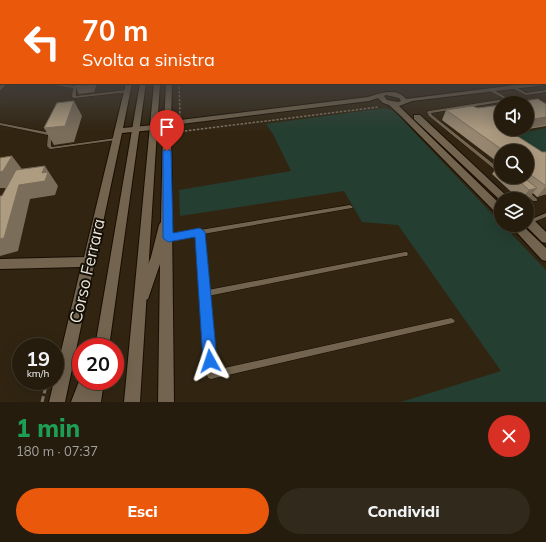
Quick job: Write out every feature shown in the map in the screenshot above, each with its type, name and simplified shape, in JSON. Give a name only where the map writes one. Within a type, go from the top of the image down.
[{"type":"street","name":"Corso Ferrara","points":[[57,402],[127,93]]},
{"type":"street","name":"Corso Ferrara","points":[[103,338],[142,93]]},
{"type":"street","points":[[132,402],[156,93]]},
{"type":"street","points":[[166,402],[168,238],[167,130],[169,93]]},
{"type":"street","points":[[385,102],[386,93],[409,93]]},
{"type":"street","points":[[117,135],[136,129],[154,127],[167,130],[181,126],[385,102],[404,102],[471,93]]},
{"type":"street","points":[[397,94],[403,97],[404,102],[498,192]]},
{"type":"street","points":[[385,102],[404,114],[494,204]]},
{"type":"street","points":[[140,305],[157,257],[162,233],[168,215]]},
{"type":"street","points":[[534,227],[546,239]]},
{"type":"street","points":[[522,232],[546,256]]},
{"type":"street","points":[[0,264],[89,262]]},
{"type":"street","points":[[79,402],[83,390]]},
{"type":"street","points":[[93,402],[95,390]]},
{"type":"lane","name":"Corso Ferrara","points":[[74,93],[74,97],[97,93]]},
{"type":"lane","points":[[524,93],[526,94],[538,93]]},
{"type":"lane","points":[[494,102],[429,112],[430,115],[494,166]]},
{"type":"lane","points":[[0,124],[50,134],[50,148],[117,135]]},
{"type":"lane","points":[[518,186],[535,200]]},
{"type":"lane","points":[[168,238],[350,207]]},
{"type":"lane","points":[[534,219],[546,215]]},
{"type":"lane","points":[[200,232],[211,374],[451,321]]},
{"type":"lane","points":[[205,294],[405,254]]},
{"type":"path","points":[[179,93],[181,126]]},
{"type":"path","points":[[167,130],[181,126],[385,102]]},
{"type":"path","points":[[42,402],[45,390]]},
{"type":"green space","points":[[384,108],[393,110],[494,216],[494,232],[510,232],[546,270],[546,402],[401,402],[501,371],[398,225],[362,222],[344,191],[180,216],[179,190],[291,171],[273,134],[266,124]]},
{"type":"green space","points":[[546,128],[546,162],[534,154],[534,144],[518,144],[506,136],[534,136],[534,130]]},
{"type":"building","points":[[538,99],[546,104],[546,117],[534,119],[534,100]]},
{"type":"building","points":[[74,101],[65,126],[44,128],[57,103]]},
{"type":"building","points":[[472,106],[478,108],[494,106],[494,136],[517,136],[529,144],[494,144],[446,110]]},
{"type":"building","points":[[534,147],[542,152],[546,152],[546,186],[534,177]]},
{"type":"building","points":[[12,156],[3,171],[0,172],[0,158]]},
{"type":"building","points":[[45,166],[42,173],[48,172],[45,181],[19,185],[4,238],[0,239],[0,196],[2,196],[16,170]]},
{"type":"building","points":[[522,184],[532,184],[537,188],[529,190]]},
{"type":"route","points":[[167,151],[168,238],[200,232],[210,361]]}]
